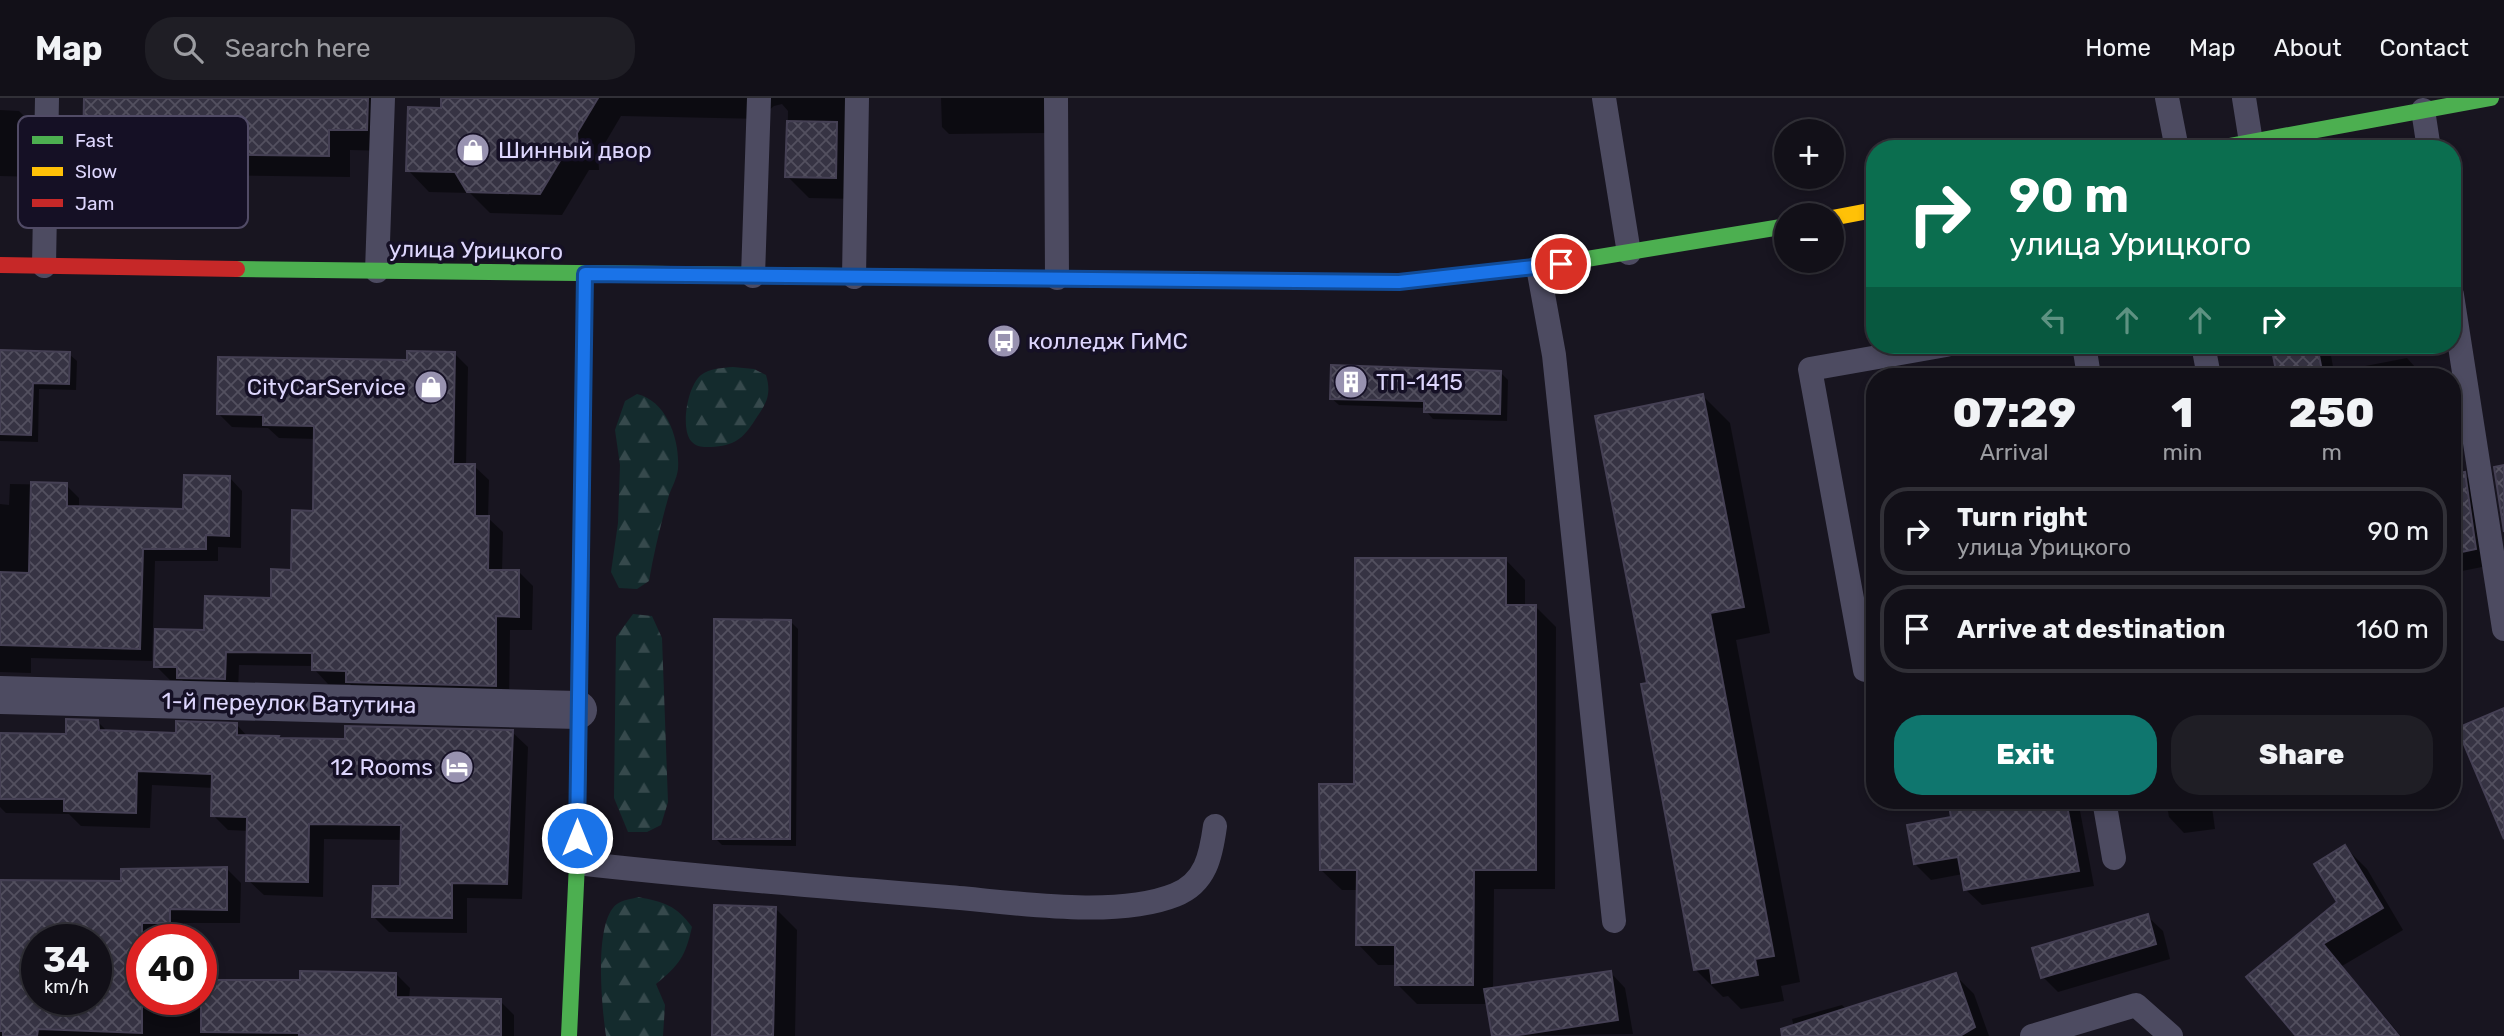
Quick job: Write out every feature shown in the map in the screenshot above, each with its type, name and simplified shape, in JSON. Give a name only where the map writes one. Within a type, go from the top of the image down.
[{"type":"main road","points":[[2262,140],[2491,98]]},
{"type":"main road","points":[[1844,216],[1866,212]]},
{"type":"main road","name":"улица Урицкого","points":[[0,265],[1399,282],[1538,267],[1774,228]]},
{"type":"main road","points":[[569,1036],[577,863],[585,274]]},
{"type":"street","name":"1-й переулок Ватутина","points":[[0,695],[578,710]]},
{"type":"lane","points":[[47,98],[47,116]]},
{"type":"lane","points":[[377,271],[383,98]]},
{"type":"lane","points":[[753,276],[759,98]]},
{"type":"lane","points":[[854,277],[857,98]]},
{"type":"lane","points":[[1056,98],[1057,278]]},
{"type":"lane","points":[[1604,98],[1629,253]]},
{"type":"lane","points":[[2167,98],[2175,140]]},
{"type":"lane","points":[[2244,98],[2251,140]]},
{"type":"lane","points":[[2423,110],[2428,140]]},
{"type":"lane","points":[[44,266],[45,228]]},
{"type":"lane","points":[[1538,267],[1554,355],[1614,921]]},
{"type":"lane","points":[[2461,353],[2504,629]]},
{"type":"lane","points":[[1866,670],[1810,369],[1895,354]]},
{"type":"lane","points":[[2106,809],[2114,858]]},
{"type":"lane","points":[[577,863],[713,879],[1078,908],[1140,904],[1177,895],[1199,879],[1210,859],[1215,826]]},
{"type":"lane","points":[[2032,1036],[2136,1005],[2171,1036]]},
{"type":"green space","points":[[716,369],[754,369],[766,375],[768,394],[765,404],[751,427],[732,443],[703,447],[696,445],[691,441],[686,426],[687,406],[692,388],[701,375]]},
{"type":"green space","points":[[637,394],[647,398],[664,413],[674,434],[678,458],[677,472],[663,516],[649,581],[637,589],[619,588],[611,572],[618,523],[620,465],[615,430],[625,401]]},
{"type":"green space","points":[[633,614],[652,616],[662,638],[668,802],[661,825],[647,832],[628,832],[614,798],[616,637]]},
{"type":"green space","points":[[638,897],[669,906],[692,927],[680,959],[656,984],[665,1005],[663,1036],[606,1036],[601,966],[605,928],[609,913],[617,904]]},
{"type":"building","points":[[84,98],[368,98],[367,130],[329,130],[329,156],[248,155],[248,116],[84,116]]},
{"type":"building","points":[[441,98],[598,98],[577,133],[578,149],[567,149],[540,194],[467,192],[455,172],[406,171],[408,107],[441,108]]},
{"type":"building","points":[[787,121],[837,122],[836,178],[785,177]]},
{"type":"building","points":[[0,350],[70,352],[69,384],[33,383],[31,435],[0,434]]},
{"type":"building","points":[[407,351],[455,352],[453,464],[475,464],[475,516],[489,516],[488,570],[519,570],[519,617],[496,616],[496,686],[346,682],[346,671],[312,670],[312,653],[226,652],[225,679],[177,678],[177,667],[154,667],[155,629],[204,630],[205,596],[271,598],[271,569],[291,570],[292,510],[313,511],[314,426],[263,425],[263,415],[217,414],[218,357],[407,360]]},
{"type":"building","points":[[2273,354],[2319,354],[2321,368],[2275,368]]},
{"type":"building","points":[[1331,365],[1501,371],[1500,414],[1424,412],[1424,401],[1330,399]]},
{"type":"building","points":[[1703,394],[1744,607],[1710,613],[1774,956],[1755,959],[1758,975],[1712,983],[1710,968],[1694,970],[1641,684],[1647,683],[1595,416]]},
{"type":"building","points":[[2504,465],[2504,532],[2494,467]]},
{"type":"building","points":[[2465,472],[2476,549],[2461,552],[2461,473]]},
{"type":"building","points":[[184,475],[230,476],[229,536],[206,535],[206,549],[143,549],[140,649],[0,645],[0,572],[29,573],[31,482],[67,483],[67,506],[183,509]]},
{"type":"building","points":[[1355,558],[1506,558],[1506,605],[1536,605],[1536,870],[1474,870],[1473,985],[1395,985],[1395,945],[1356,945],[1357,870],[1320,870],[1319,784],[1354,784]]},
{"type":"building","points":[[714,619],[791,620],[790,839],[713,839]]},
{"type":"building","points":[[2504,708],[2504,839],[2461,737],[2461,726]]},
{"type":"building","points":[[66,719],[98,720],[99,730],[176,733],[176,721],[237,723],[237,735],[279,736],[278,738],[345,739],[345,726],[513,730],[507,884],[452,883],[452,918],[372,917],[373,886],[400,886],[401,825],[309,824],[308,882],[246,881],[247,817],[211,816],[212,774],[137,771],[136,813],[64,811],[64,799],[0,799],[0,733],[66,734]]},
{"type":"building","points":[[1950,809],[2068,809],[2079,871],[1964,890],[1958,857],[1914,864],[1907,825],[1951,817]]},
{"type":"building","points":[[2345,845],[2383,908],[2323,944],[2399,1036],[2296,1036],[2246,977],[2337,902],[2314,864]]},
{"type":"building","points":[[227,867],[227,910],[170,909],[170,923],[126,924],[126,1015],[142,1015],[142,1033],[38,1029],[37,1036],[3,1036],[3,1031],[0,1031],[0,880],[121,881],[121,869]]},
{"type":"building","points":[[714,905],[776,907],[773,1036],[712,1036]]},
{"type":"building","points":[[2148,914],[2156,944],[2041,978],[2032,948]]},
{"type":"building","points":[[300,971],[396,973],[396,997],[501,999],[501,1036],[341,1036],[201,1032],[201,1015],[217,1015],[217,980],[300,980]]},
{"type":"building","points":[[1611,971],[1618,1020],[1512,1036],[1492,1036],[1484,989]]},
{"type":"building","points":[[1956,973],[1975,1027],[1960,1036],[1782,1036],[1781,1029]]},
{"type":"traffic: fast","points":[[2262,140],[2491,98]]},
{"type":"traffic: fast","points":[[1460,275],[1538,267],[1774,228]]},
{"type":"traffic: fast","points":[[237,269],[928,277]]},
{"type":"traffic: fast","points":[[569,1036],[577,863],[585,274]]},
{"type":"traffic: slow","points":[[1844,216],[1866,212]]},
{"type":"traffic: slow","points":[[1126,279],[1400,282],[1460,275]]},
{"type":"traffic: jam","points":[[0,265],[237,269]]},
{"type":"traffic: jam","points":[[928,277],[1126,279]]},
{"type":"place","name":"Шинный двор","points":[[473,150]]},
{"type":"place","name":"колледж ГиМС","points":[[1004,341]]},
{"type":"place","name":"ТП-1415","points":[[1351,382]]},
{"type":"place","name":"CityCarService","points":[[431,387]]},
{"type":"place","name":"12 Rooms","points":[[457,767]]},
{"type":"route","points":[[577,838],[585,274],[1399,282],[1561,264]]}]
